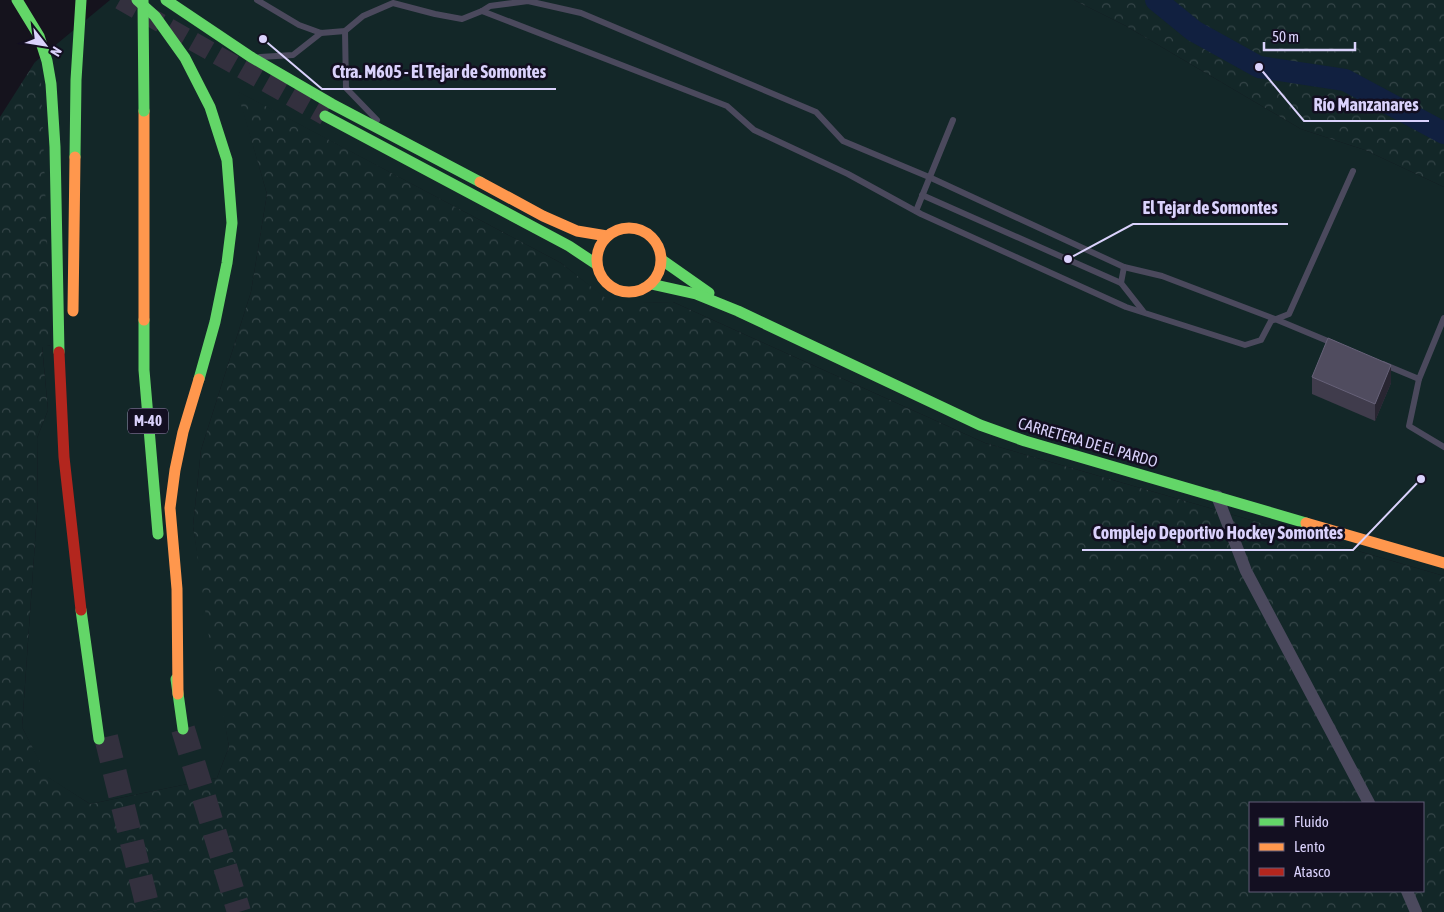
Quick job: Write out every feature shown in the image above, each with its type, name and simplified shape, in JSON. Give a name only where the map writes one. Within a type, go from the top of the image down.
[{"type":"main road","points":[[17,0],[39,36],[47,61],[51,84],[55,147],[59,357],[64,457],[86,653],[103,738],[88,573]]},
{"type":"main road","points":[[73,318],[76,80],[81,0]]},
{"type":"main road","points":[[137,0],[155,16],[185,58],[210,108],[226,160],[232,224],[227,263],[215,322],[183,432],[170,508],[178,589],[178,694]]},
{"type":"main road","name":"M-40","points":[[144,0],[144,370],[159,548]]},
{"type":"main road","points":[[166,0],[251,57],[332,104],[543,216],[577,231],[607,236]]},
{"type":"main road","points":[[325,116],[569,246],[596,264]]},
{"type":"main road","points":[[630,227],[642,230],[652,237],[659,247],[662,260],[659,273],[651,284],[641,290],[629,293],[618,291],[607,285],[600,275],[596,264],[599,249],[607,236],[617,229],[630,227]]},
{"type":"main road","name":"CARRETERA DE EL PARDO","points":[[662,260],[738,311]]},
{"type":"main road","name":"CARRETERA DE EL PARDO","points":[[651,284],[696,294],[738,311],[980,425],[1025,441],[1444,563]]},
{"type":"main road","points":[[166,597],[183,729]]},
{"type":"street","points":[[1217,496],[1246,571],[1368,802]]},
{"type":"street","points":[[1407,892],[1416,912]]},
{"type":"lane","points":[[257,0],[299,25],[321,33],[346,31],[362,16],[393,3],[462,19],[490,6],[528,1],[582,13],[816,112],[843,141],[929,177],[1124,267],[1162,276],[1276,319],[1338,345]]},
{"type":"lane","points":[[482,11],[727,106],[754,130],[848,174],[916,211],[1126,307],[1245,345],[1261,340],[1271,321],[1289,314],[1353,171]]},
{"type":"lane","points":[[346,31],[346,88],[390,134]]},
{"type":"lane","points":[[251,57],[292,55],[321,33]]},
{"type":"lane","points":[[916,211],[953,120]]},
{"type":"lane","points":[[922,195],[1120,283],[1144,312]]},
{"type":"lane","points":[[1120,283],[1124,267]]},
{"type":"lane","points":[[1444,318],[1419,379],[1409,426],[1444,447]]},
{"type":"lane","points":[[1374,360],[1419,379]]},
{"type":"green space","points":[[110,0],[1074,0],[1126,26],[1301,129],[1365,150],[1444,187],[1444,576],[985,443],[673,302],[612,304],[561,263],[238,92],[267,194],[251,292],[201,450],[193,526],[229,747],[217,778],[90,804],[47,777],[22,727],[38,499],[37,438],[48,410],[42,346],[51,345],[35,62]]},
{"type":"green space","points":[[1074,0],[1444,0],[1444,187],[1365,150],[1301,129],[1126,26]]},
{"type":"green space","points":[[35,62],[41,80],[51,345],[42,347],[48,410],[37,438],[38,499],[22,727],[48,777],[90,804],[217,778],[229,747],[209,637],[193,526],[201,450],[251,292],[267,194],[237,91],[561,263],[612,303],[673,302],[985,443],[1444,576],[1444,912],[0,912],[0,117]]},
{"type":"building","points":[[1328,338],[1391,365],[1375,404],[1312,377]]},
{"type":"waterway","points":[[1156,0],[1194,31],[1259,67],[1345,80],[1444,133]]},
{"type":"tunnel","points":[[120,0],[325,116]]},
{"type":"tunnel","points":[[183,729],[239,912]]},
{"type":"tunnel","points":[[106,737],[149,912]]},
{"type":"traffic: fast","points":[[17,0],[39,36],[47,61],[51,84],[55,147],[59,352]]},
{"type":"traffic: fast","points":[[75,157],[76,80],[81,0]]},
{"type":"traffic: fast","points":[[137,0],[155,16],[185,58],[210,107],[227,160],[232,223],[227,263],[215,322],[199,379]]},
{"type":"traffic: fast","points":[[143,0],[144,111]]},
{"type":"traffic: fast","points":[[166,0],[251,57],[332,104],[480,182]]},
{"type":"traffic: fast","points":[[325,116],[569,246],[596,264]]},
{"type":"traffic: fast","points":[[662,260],[709,293]]},
{"type":"traffic: fast","points":[[651,284],[696,294],[738,311],[980,425],[1025,441],[1306,523]]},
{"type":"traffic: fast","points":[[144,320],[144,370],[158,534]]},
{"type":"traffic: fast","points":[[81,610],[99,739]]},
{"type":"traffic: fast","points":[[176,679],[183,729]]},
{"type":"traffic: slow","points":[[144,111],[144,320]]},
{"type":"traffic: slow","points":[[73,311],[75,157]]},
{"type":"traffic: slow","points":[[480,182],[543,216],[577,231],[607,236]]},
{"type":"traffic: slow","points":[[623,228],[635,228],[652,237],[659,248],[661,260],[659,272],[652,283],[635,292],[623,292],[611,287],[602,278],[597,266],[597,254],[602,242],[611,233],[623,228]]},
{"type":"traffic: slow","points":[[178,694],[177,589],[170,508],[183,432],[199,379]]},
{"type":"traffic: slow","points":[[1306,523],[1444,563]]},
{"type":"traffic: jam","points":[[59,352],[64,457],[81,610]]},
{"type":"place","name":"Ctra. M605 - El Tejar de Somontes","points":[[263,39]]},
{"type":"place","name":"Río Manzanares","points":[[1259,67]]},
{"type":"place","name":"El Tejar de Somontes","points":[[1068,259]]},
{"type":"place","name":"Complejo Deportivo Hockey Somontes","points":[[1421,479]]}]
